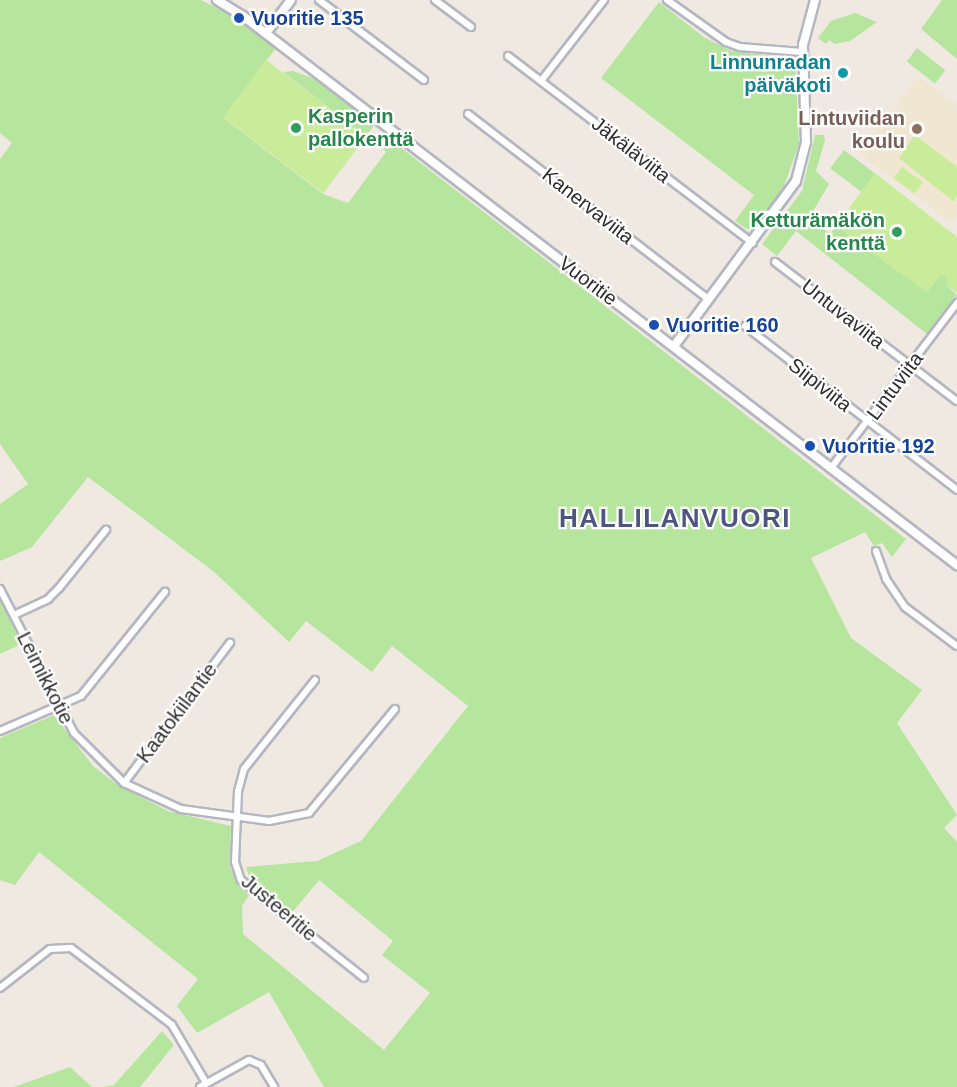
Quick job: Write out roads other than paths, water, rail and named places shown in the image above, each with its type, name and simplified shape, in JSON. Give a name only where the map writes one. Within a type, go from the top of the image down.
[{"type":"street","name":"Vuoritie","points":[[217,0],[266,33],[957,565]]},
{"type":"street","points":[[266,33],[291,0]]},
{"type":"street","points":[[319,0],[424,80]]},
{"type":"street","points":[[435,0],[471,27]]},
{"type":"street","points":[[541,81],[604,0]]},
{"type":"street","points":[[668,0],[726,42],[740,47],[802,52]]},
{"type":"street","points":[[674,346],[788,197],[802,166],[807,120],[802,52],[815,0]]},
{"type":"street","name":"Jäkäläviita","points":[[508,56],[753,243]]},
{"type":"street","name":"Kanervaviita","points":[[468,114],[708,299]]},
{"type":"street","name":"Untuvaviita","points":[[775,262],[957,401]]},
{"type":"street","name":"Lintuviita","points":[[831,468],[956,308]]},
{"type":"street","name":"Siipiviita","points":[[745,326],[957,490]]},
{"type":"street","points":[[14,615],[48,599],[105,530]]},
{"type":"street","points":[[876,551],[886,579],[905,607],[957,646]]},
{"type":"street","name":"Leimikkotie","points":[[0,589],[57,706],[74,734],[124,783],[181,809],[237,819],[269,821],[309,813],[395,709]]},
{"type":"street","points":[[0,731],[81,696],[165,592]]},
{"type":"street","name":"Kaatokiilantie","points":[[124,783],[230,643]]},
{"type":"street","name":"Justeeritie","points":[[315,680],[244,769],[238,790],[234,862],[241,880],[364,978]]},
{"type":"street","points":[[0,988],[50,949],[71,948],[172,1025],[203,1084],[249,1060],[261,1065],[274,1087]]},
{"type":"place","name":"Vuoritie 135","points":[[239,18]]},
{"type":"place","name":"Linnunradan päiväkoti","points":[[843,73]]},
{"type":"place","name":"Kasperin pallokenttä","points":[[296,128]]},
{"type":"place","name":"Lintuviidan koulu","points":[[917,129]]},
{"type":"place","name":"Ketturämäkön kenttä","points":[[897,232]]},
{"type":"place","name":"Vuoritie 160","points":[[654,325]]},
{"type":"place","name":"Vuoritie 192","points":[[810,446]]},
{"type":"district","name":"HALLILANVUORI","points":[[675,519]]}]
